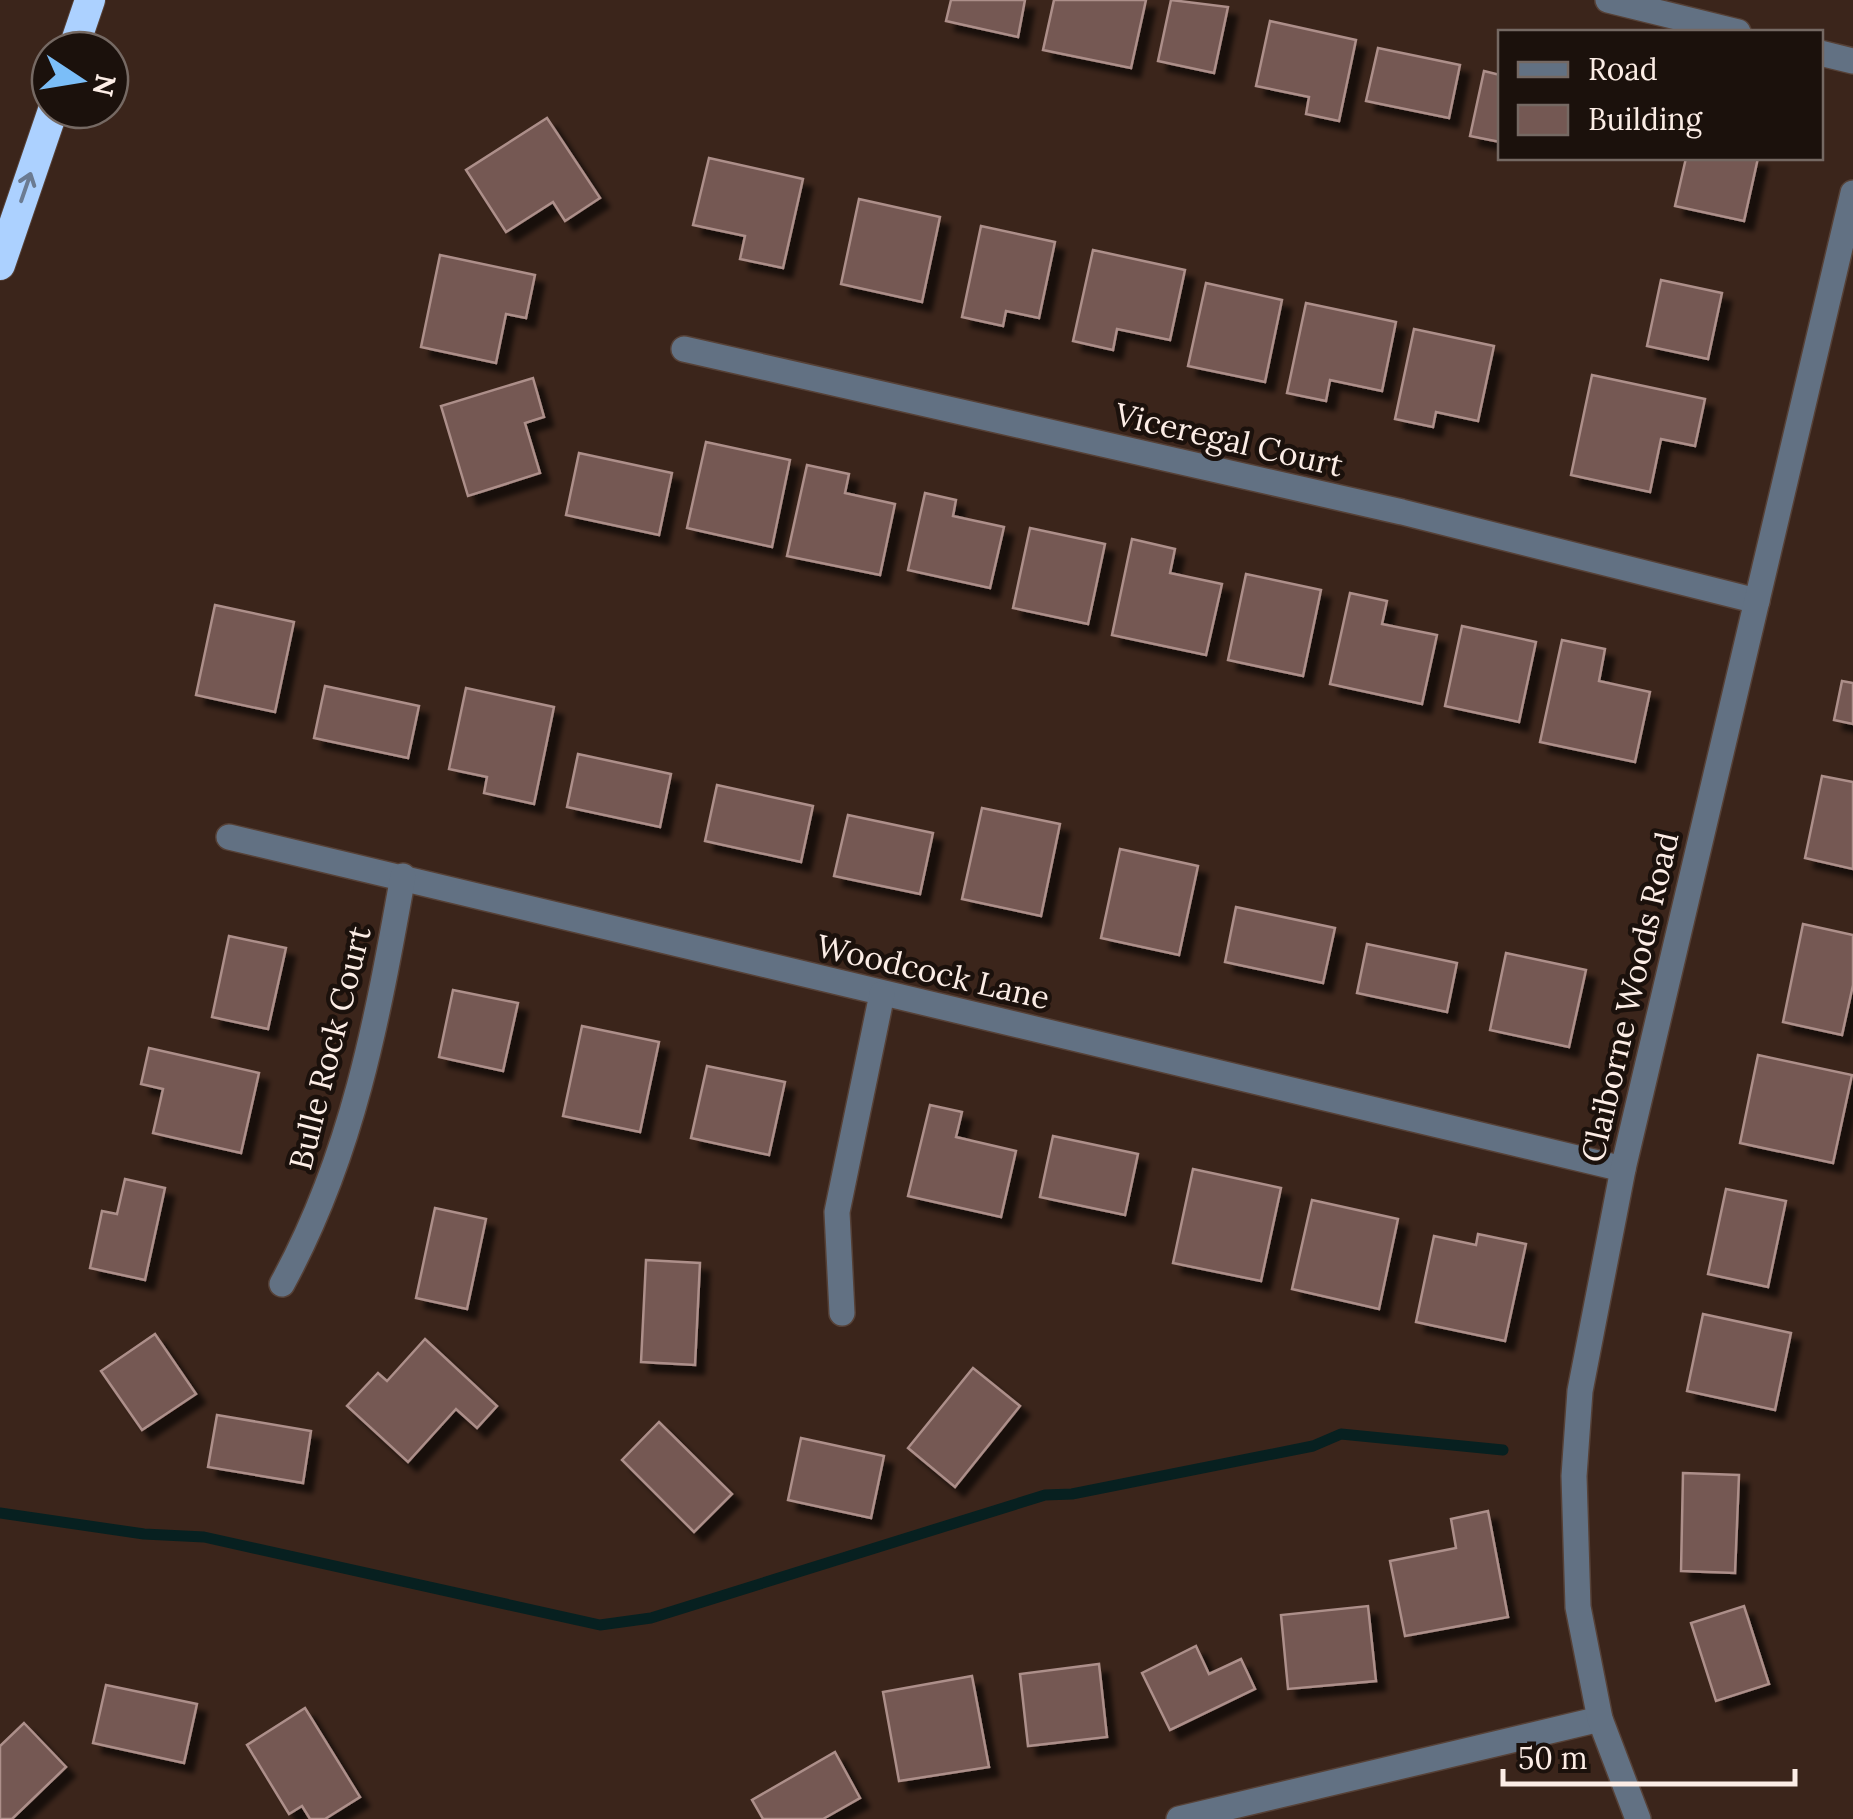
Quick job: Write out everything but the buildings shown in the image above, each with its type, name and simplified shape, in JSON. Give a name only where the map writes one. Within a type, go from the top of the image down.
[{"type":"highway","points":[[80,30],[90,0]]},
{"type":"highway","points":[[0,265],[46,130]]},
{"type":"street","points":[[1608,0],[1730,30]]},
{"type":"street","points":[[1823,54],[1853,61]]},
{"type":"street","name":"Claiborne Woods Road","points":[[1638,1819],[1600,1718],[1578,1607],[1574,1476],[1580,1391],[1623,1169],[1853,193]]},
{"type":"street","name":"Viceregal Court","points":[[684,349],[1402,512],[1757,601]]},
{"type":"street","name":"Woodcock Lane","points":[[229,836],[1623,1169]]},
{"type":"street","name":"Bulle Rock Court","points":[[282,1284],[315,1224],[348,1134],[404,876]]},
{"type":"street","points":[[842,1313],[837,1212],[882,994]]},
{"type":"street","points":[[1179,1819],[1600,1718]]},
{"type":"waterway","points":[[0,1513],[144,1534],[204,1537],[600,1625],[651,1618],[1045,1495],[1072,1494],[1313,1446],[1341,1434],[1503,1450]]}]
